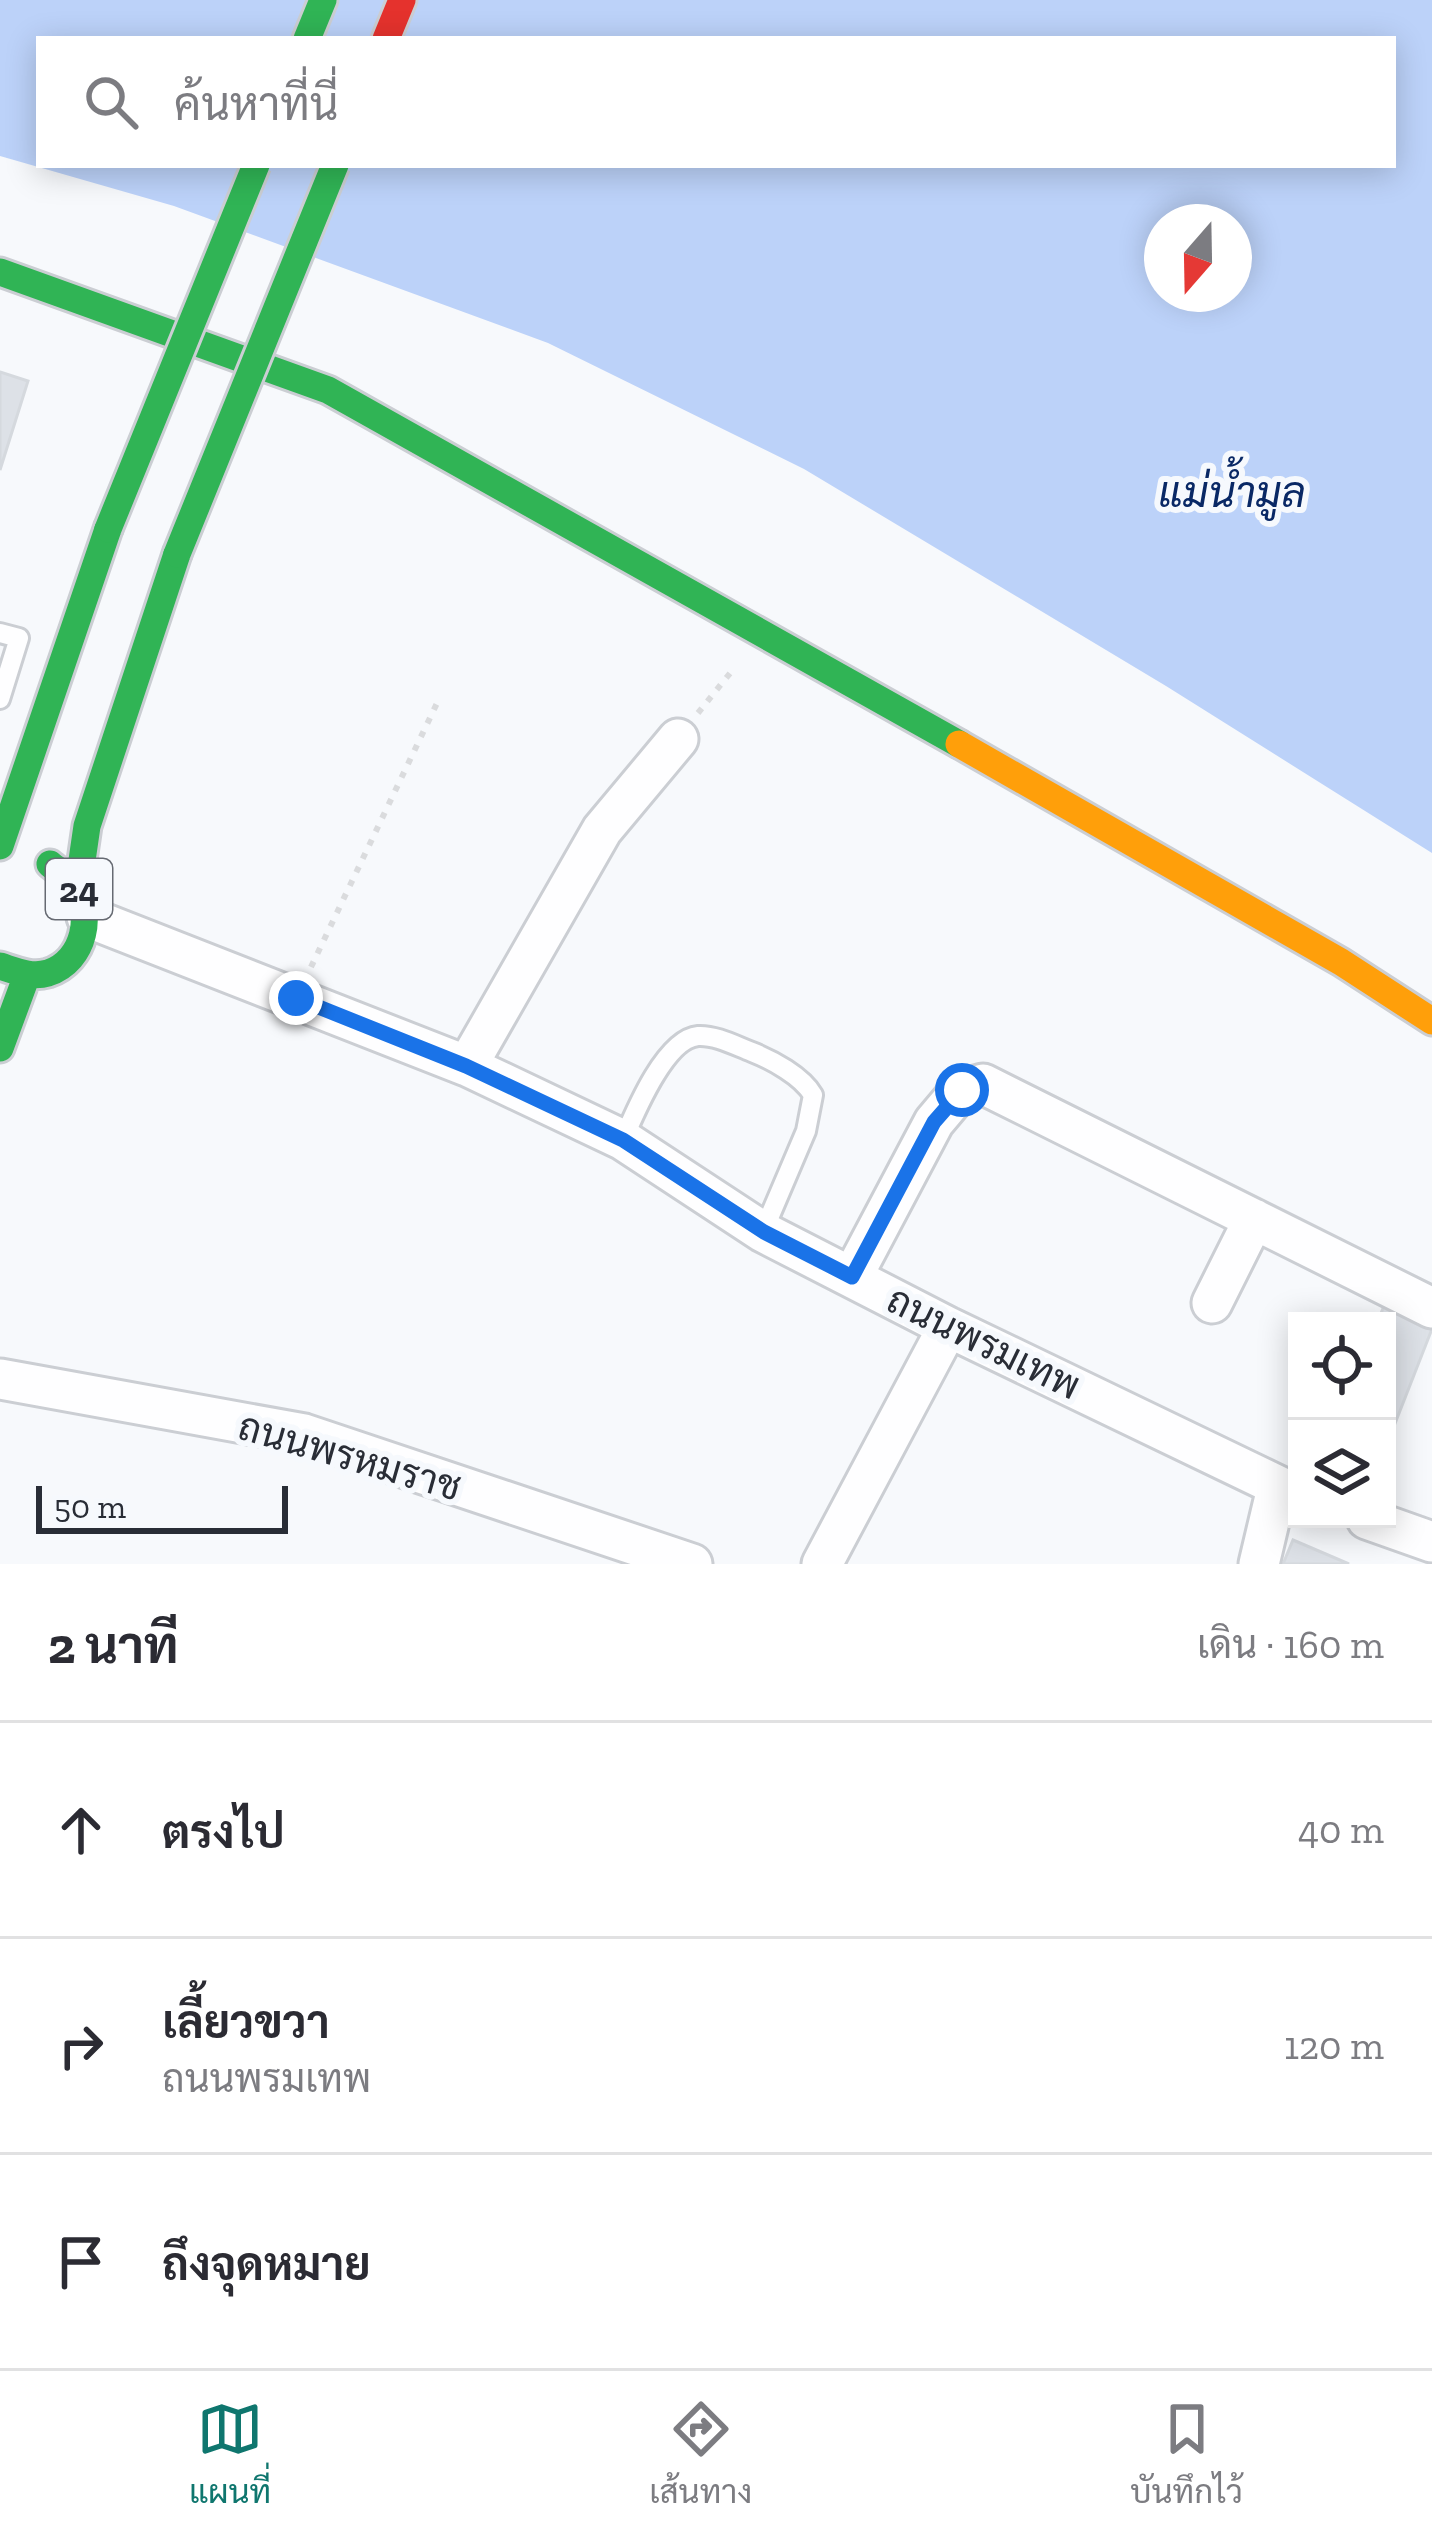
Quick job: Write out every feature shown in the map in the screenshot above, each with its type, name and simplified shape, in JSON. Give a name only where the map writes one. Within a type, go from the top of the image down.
[{"type":"main road","points":[[308,36],[323,0]]},
{"type":"main road","points":[[387,36],[402,0]]},
{"type":"main road","points":[[0,846],[108,530],[255,168]]},
{"type":"main road","points":[[82,903],[88,826],[177,554],[334,168]]},
{"type":"main road","points":[[0,272],[328,390],[764,632],[1341,962],[1432,1021]]},
{"type":"main road","name":"24","points":[[0,870],[30,861],[49,864],[66,874],[82,903],[80,946],[70,958],[44,973],[14,970],[0,1048]]},
{"type":"street","points":[[466,1066],[602,830],[678,739]]},
{"type":"street","name":"ถนนพรมเทพ","points":[[82,903],[167,952],[466,1066],[623,1140],[764,1232],[1287,1491]]},
{"type":"street","points":[[852,1277],[934,1122],[962,1090],[983,1084],[1432,1308]]},
{"type":"street","points":[[1212,1304],[1254,1220]]},
{"type":"street","points":[[822,1564],[948,1327]]},
{"type":"street","name":"ถนนพรหมราช","points":[[0,1379],[304,1434],[692,1564]]},
{"type":"street","points":[[1259,1564],[1287,1491]]},
{"type":"street","points":[[1396,1527],[1430,1536]]},
{"type":"lane","points":[[0,633],[19,638],[0,699]]},
{"type":"lane","points":[[623,1140],[643,1094],[680,1042],[705,1036],[765,1057],[808,1086],[813,1095],[806,1131],[764,1232]]},
{"type":"path","points":[[678,739],[764,632]]},
{"type":"path","points":[[296,998],[439,699]]},
{"type":"water","name":"แม่น้ำมูล","points":[[0,0],[1432,0],[1432,853],[1166,686],[804,469],[548,343],[174,206],[42,168],[1396,168],[1396,36],[36,36],[36,166],[0,156]]},
{"type":"building","points":[[0,372],[28,381],[0,470]]},
{"type":"building","points":[[1387,1298],[1432,1316],[1432,1329],[1396,1421],[1396,1312],[1382,1312]]},
{"type":"building","points":[[1293,1540],[1349,1564],[1283,1564]]},
{"type":"traffic: fast","points":[[308,36],[323,0]]},
{"type":"traffic: fast","points":[[108,529],[255,168]]},
{"type":"traffic: fast","points":[[177,554],[334,168]]},
{"type":"traffic: fast","points":[[0,272],[328,390],[959,744]]},
{"type":"traffic: fast","points":[[0,846],[108,529]]},
{"type":"traffic: fast","points":[[78,888],[87,826],[177,554]]},
{"type":"traffic: fast","points":[[0,966],[48,973],[61,967],[78,947],[84,921],[79,895],[70,880],[50,864]]},
{"type":"traffic: fast","points":[[0,1048],[27,975]]},
{"type":"traffic: slow","points":[[959,744],[1341,962],[1432,1021]]},
{"type":"traffic: jam","points":[[387,36],[402,0]]},
{"type":"route","points":[[296,998],[466,1066],[623,1140],[764,1232],[852,1277],[934,1122],[962,1090]]}]
